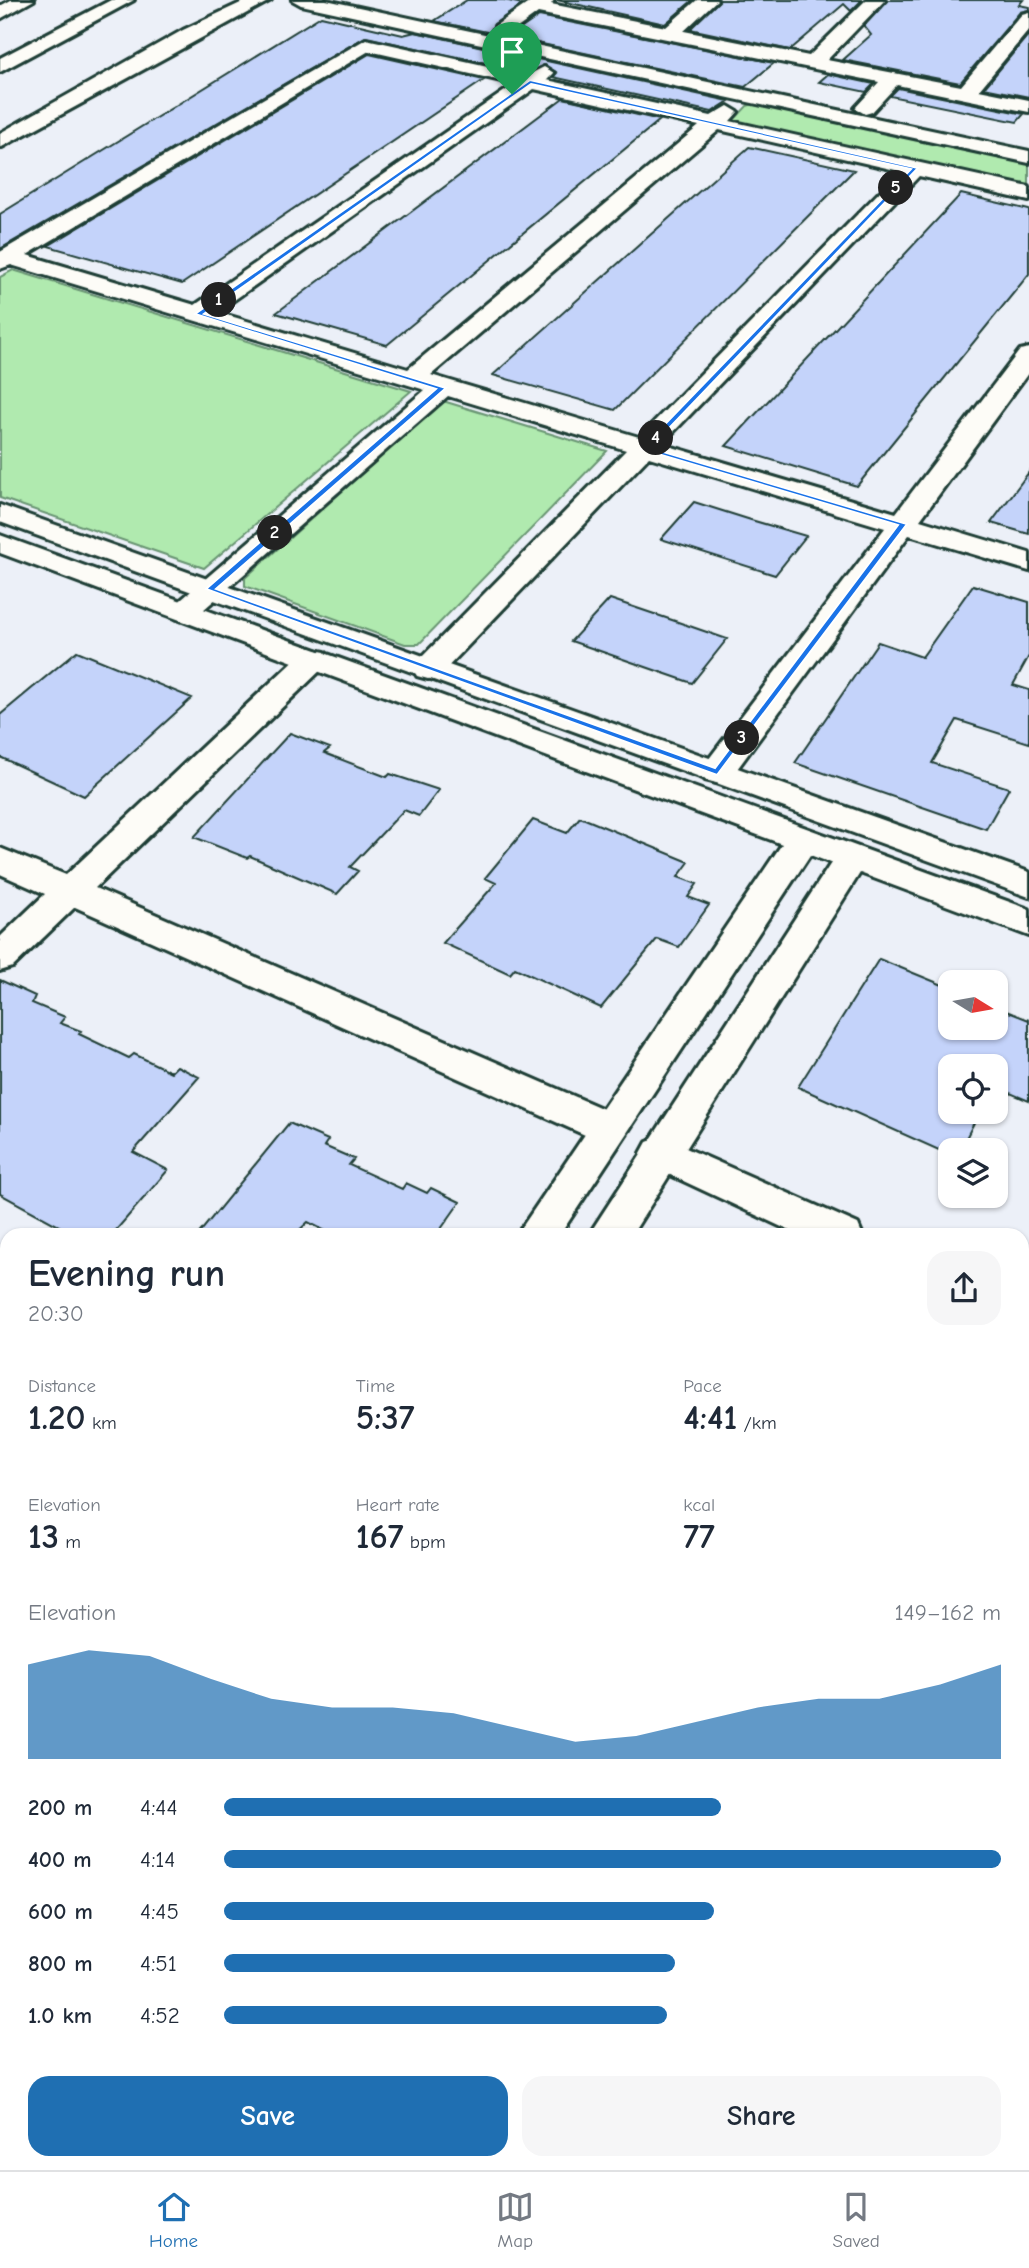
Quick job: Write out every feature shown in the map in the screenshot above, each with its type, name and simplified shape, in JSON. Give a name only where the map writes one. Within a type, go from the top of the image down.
[{"type":"main road","points":[[0,13],[26,0]]},
{"type":"main road","points":[[0,66],[125,0]]},
{"type":"main road","points":[[0,142],[190,34],[262,0]]},
{"type":"main road","points":[[301,0],[502,30],[658,70],[747,97],[1029,157]]},
{"type":"main road","points":[[360,0],[386,12],[567,57],[658,70],[865,107],[1029,142]]},
{"type":"main road","points":[[671,33],[708,0]]},
{"type":"main road","points":[[814,62],[876,0]]},
{"type":"main road","points":[[502,30],[541,3],[671,33],[1029,106]]},
{"type":"main road","points":[[0,128],[148,43],[202,6]]},
{"type":"main road","points":[[967,93],[1029,18]]},
{"type":"main road","points":[[4,259],[366,45],[1029,194]]},
{"type":"main road","points":[[198,314],[567,57]]},
{"type":"main road","points":[[865,107],[893,78]]},
{"type":"main road","points":[[411,379],[747,97]]},
{"type":"main road","points":[[428,668],[645,449],[915,168]]},
{"type":"main road","points":[[4,259],[198,314],[1029,562]]},
{"type":"main road","points":[[717,772],[1029,355]]},
{"type":"main road","points":[[186,611],[442,388]]},
{"type":"main road","points":[[0,513],[1029,885]]},
{"type":"main road","points":[[0,543],[1029,923]]},
{"type":"main road","points":[[0,958],[314,659]]},
{"type":"main road","points":[[541,1228],[803,839]]},
{"type":"main road","points":[[613,1228],[852,858]]},
{"type":"main road","points":[[0,860],[608,1128]]},
{"type":"main road","points":[[662,1153],[826,1228]]},
{"type":"green space","points":[[753,104],[1029,163],[1029,189],[733,121],[747,106]]},
{"type":"green space","points":[[13,270],[411,391],[204,568],[0,498],[0,277]]},
{"type":"green space","points":[[443,401],[607,451],[419,644],[405,644],[245,586],[245,578]]},
{"type":"building","points":[[467,0],[504,0],[523,4],[494,24],[492,33],[434,21]]},
{"type":"building","points":[[557,0],[693,0],[665,24]]},
{"type":"building","points":[[720,0],[862,0],[851,11],[844,4],[790,50],[690,29]]},
{"type":"building","points":[[888,0],[1023,0],[1019,5],[1029,7],[1029,10],[1020,12],[960,83],[843,60],[871,35],[864,26]]},
{"type":"building","points":[[321,16],[403,35],[415,32],[729,101],[712,112],[553,77],[557,73],[545,65],[529,72],[365,37],[0,249],[0,214]]},
{"type":"building","points":[[539,16],[774,63],[745,87],[509,37]]},
{"type":"building","points":[[1029,34],[1029,97],[984,88]]},
{"type":"building","points":[[369,54],[484,80],[182,284],[48,246]]},
{"type":"building","points":[[828,74],[874,84],[866,92],[819,82]]},
{"type":"building","points":[[898,88],[1024,114],[1017,122],[890,96]]},
{"type":"building","points":[[563,98],[660,120],[387,345],[276,313]]},
{"type":"building","points":[[749,147],[854,170],[615,410],[493,375]]},
{"type":"building","points":[[961,194],[1029,210],[1029,274],[857,486],[726,446]]},
{"type":"building","points":[[1029,472],[1029,534],[991,523]]},
{"type":"building","points":[[694,502],[806,536],[775,575],[661,539]]},
{"type":"building","points":[[973,585],[1029,602],[1029,656],[1013,685],[1029,690],[1029,743],[957,720],[932,763],[1009,788],[986,829],[795,763],[878,642],[922,657]]},
{"type":"building","points":[[610,599],[727,639],[692,683],[571,641]]},
{"type":"building","points":[[77,651],[192,698],[84,796],[0,757],[0,715]]},
{"type":"building","points":[[290,733],[330,748],[324,753],[387,777],[390,774],[439,790],[419,816],[404,810],[350,867],[358,871],[337,894],[250,856],[247,858],[194,837]]},
{"type":"building","points":[[580,817],[689,862],[678,877],[697,884],[688,897],[709,905],[679,947],[657,939],[601,1008],[515,968],[510,974],[443,943],[496,883],[485,878],[533,820],[567,833]]},
{"type":"building","points":[[879,959],[938,983],[938,1040],[1008,1040],[1008,1012],[1029,1020],[1029,1101],[1008,1092],[1008,1054],[938,1054],[938,1124],[973,1124],[966,1138],[938,1138],[938,1150],[798,1087]]},
{"type":"building","points":[[0,980],[35,996],[32,1003],[65,1017],[60,1023],[81,1031],[79,1034],[129,1058],[134,1054],[171,1072],[177,1066],[199,1077],[133,1152],[168,1170],[118,1228],[62,1228],[0,1194]]},
{"type":"building","points":[[289,1123],[328,1140],[324,1146],[354,1159],[349,1165],[402,1189],[406,1183],[427,1193],[431,1188],[460,1202],[442,1228],[320,1228],[308,1222],[302,1228],[204,1228]]},
{"type":"route","points":[[530,82],[915,168],[645,449],[903,524],[717,772],[210,589],[442,388],[198,314],[512,94],[530,82]]}]
